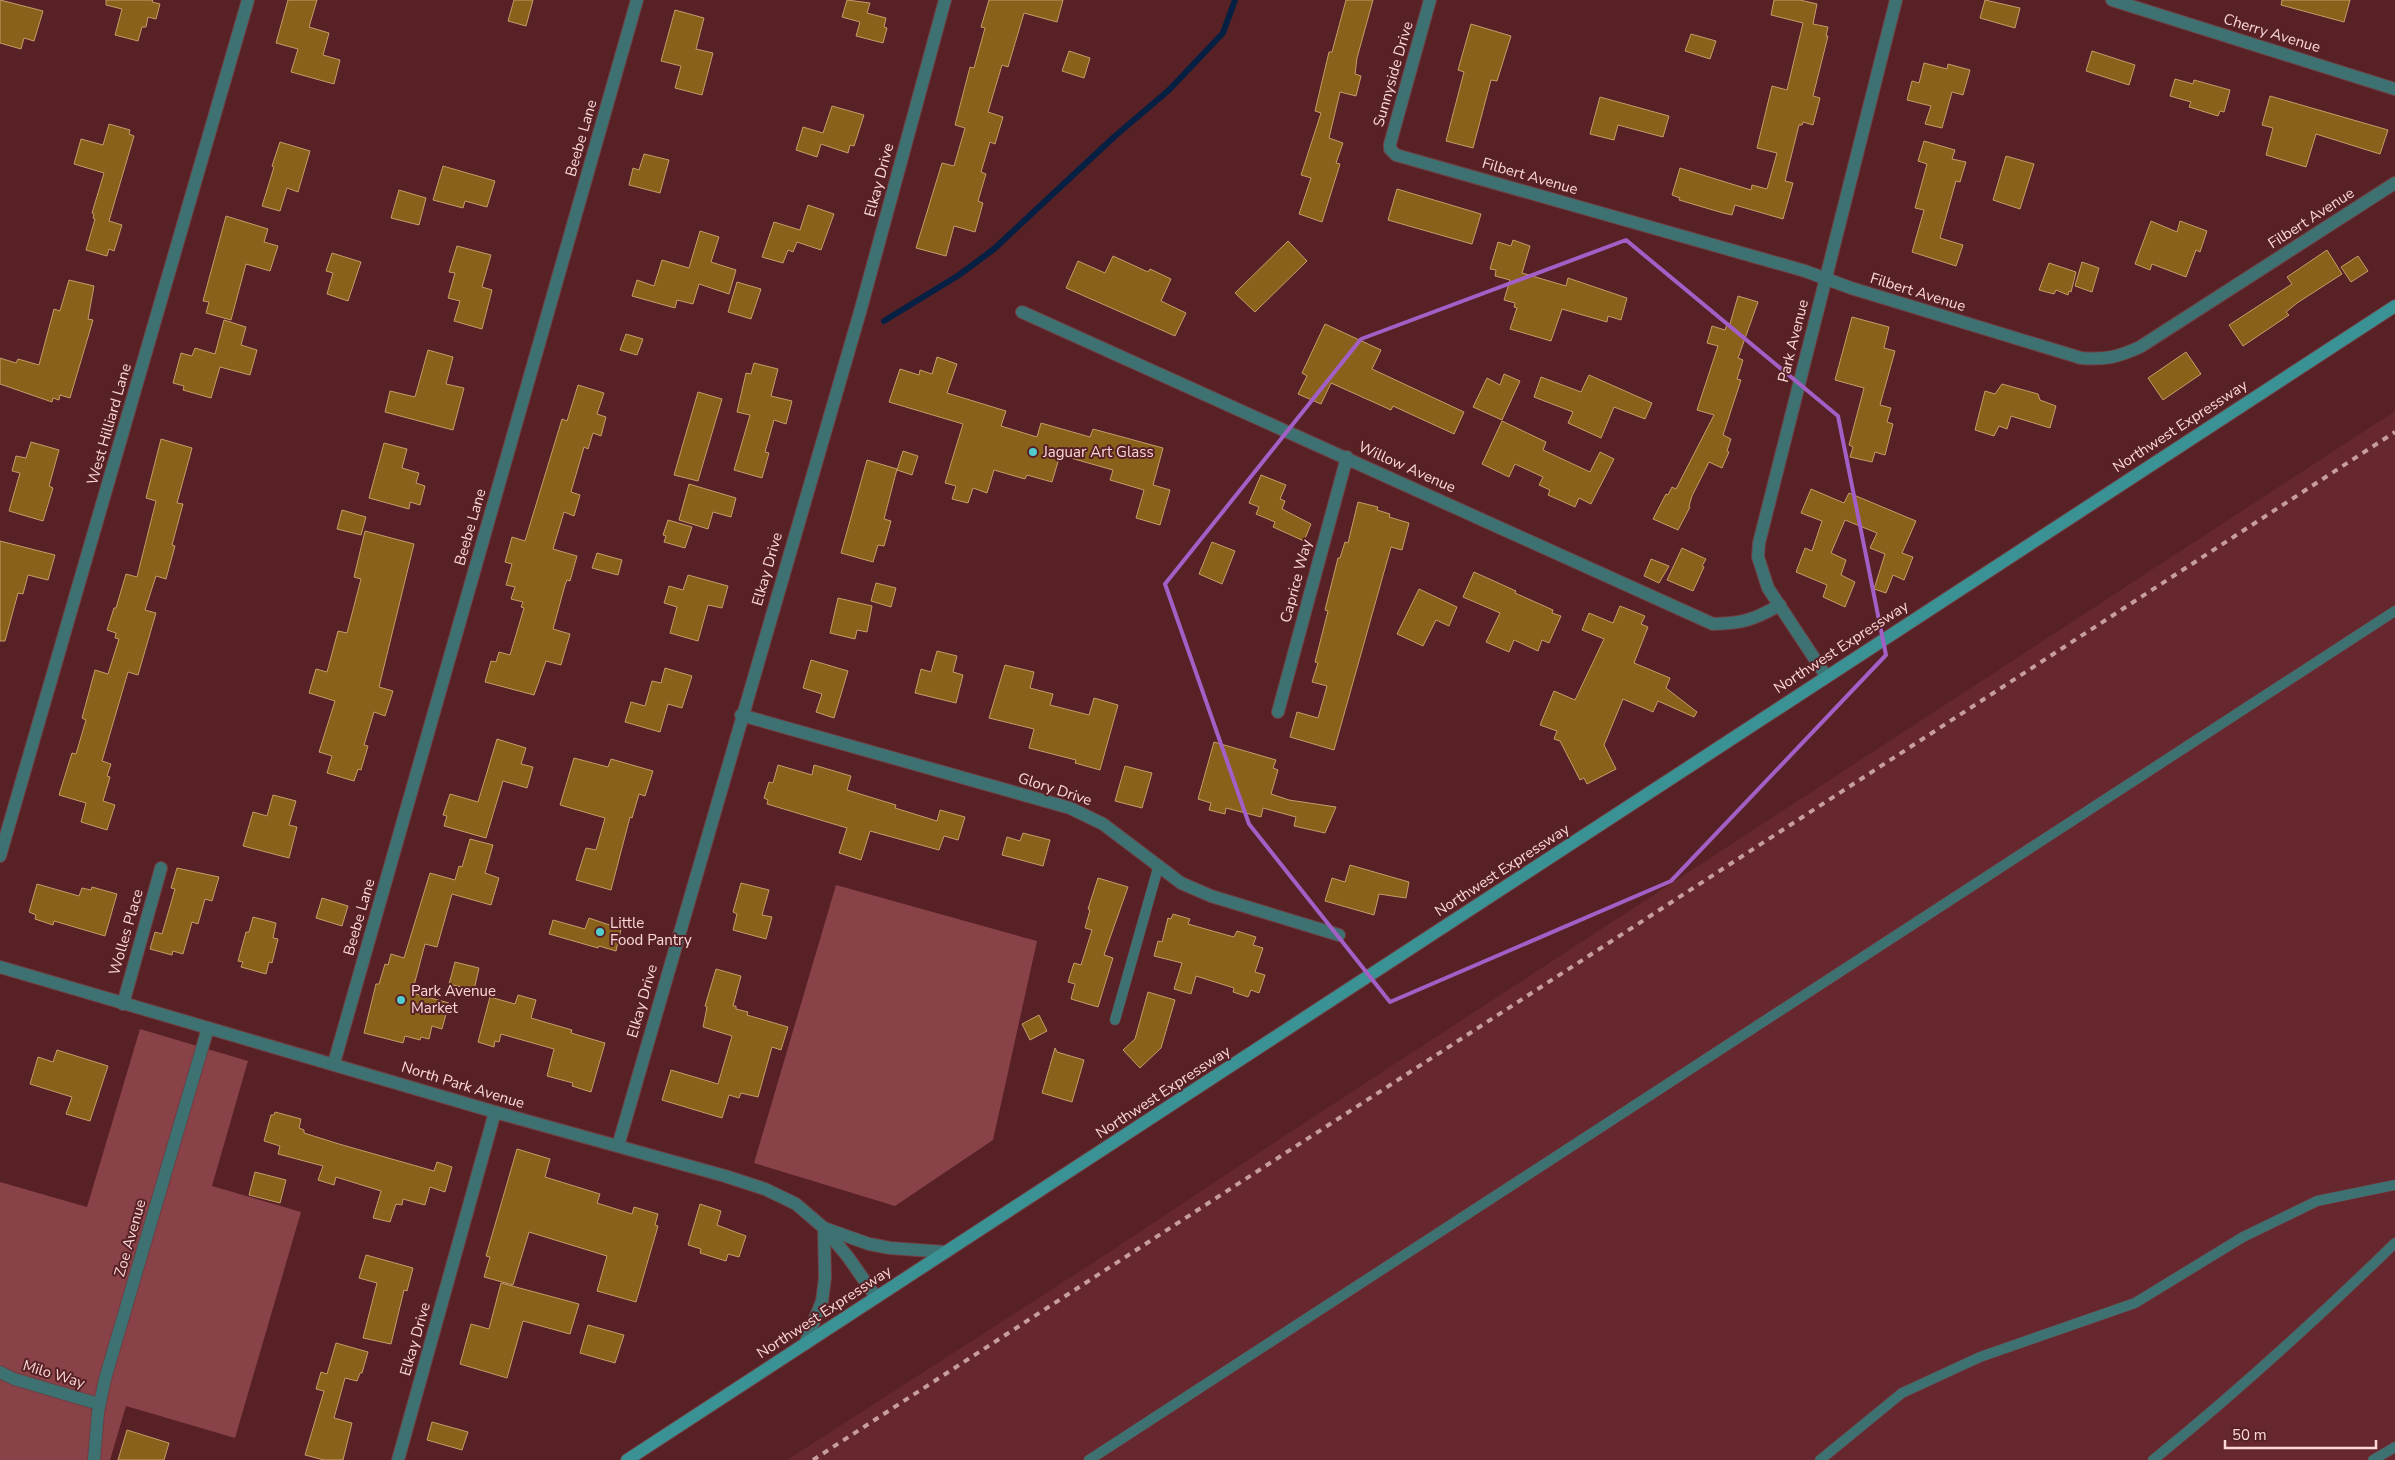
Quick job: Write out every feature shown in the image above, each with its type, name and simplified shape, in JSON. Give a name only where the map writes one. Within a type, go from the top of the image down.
[{"type":"main road","name":"Northwest Expressway","points":[[626,1460],[2395,306]]},
{"type":"street","name":"West Hilliard Lane","points":[[0,856],[248,0]]},
{"type":"street","name":"Beebe Lane","points":[[334,1063],[637,0]]},
{"type":"street","name":"Elkay Drive","points":[[618,1146],[741,715],[860,312],[945,0]]},
{"type":"street","name":"Sunnyside Drive","points":[[1396,155],[1390,149],[1390,144],[1430,0]]},
{"type":"street","name":"Park Avenue","points":[[1826,676],[1763,578],[1758,557],[1759,543],[1896,0]]},
{"type":"street","name":"Cherry Avenue","points":[[2112,0],[2395,89]]},
{"type":"street","name":"Filbert Avenue","points":[[1396,155],[1825,279],[2081,358],[2102,360],[2140,347],[2395,183]]},
{"type":"street","name":"Willow Avenue","points":[[1022,312],[1713,624],[1736,624],[1755,620],[1780,605]]},
{"type":"street","name":"Caprice Way","points":[[1278,712],[1346,457]]},
{"type":"street","name":"Glory Drive","points":[[741,715],[1070,808],[1103,824],[1181,884],[1210,896],[1340,935]]},
{"type":"street","name":"Wolles Place","points":[[123,1004],[161,868]]},
{"type":"street","name":"North Park Avenue","points":[[0,967],[123,1004],[334,1063],[495,1112],[725,1176],[783,1196],[796,1204],[824,1228],[848,1257],[876,1298]]},
{"type":"street","name":"Zoe Avenue","points":[[94,1460],[100,1404],[208,1028]]},
{"type":"street","name":"Elkay Drive","points":[[398,1460],[495,1112]]},
{"type":"street","points":[[805,1344],[822,1301],[825,1278],[824,1228],[883,1247],[946,1252]]},
{"type":"street","name":"Milo Way","points":[[0,1372],[14,1379],[100,1404]]},
{"type":"lane","points":[[1089,1460],[2395,611]]},
{"type":"lane","points":[[1115,1020],[1158,868]]},
{"type":"lane","points":[[1820,1460],[1902,1393],[1980,1358],[2135,1303],[2243,1237],[2317,1201],[2395,1185]]},
{"type":"lane","points":[[2153,1460],[2209,1414],[2343,1294],[2395,1242]]},
{"type":"lane","points":[[2373,1460],[2395,1447]]},
{"type":"highlighted area","points":[[1626,240],[1838,416],[1886,655],[1671,881],[1390,1002],[1249,824],[1165,584],[1361,339]]},
{"type":"shaded area","points":[[2395,411],[2395,1460],[787,1460],[1082,1270]]},
{"type":"shaded area","points":[[836,885],[1037,941],[993,1140],[895,1206],[754,1163]]},
{"type":"shaded area","points":[[140,1029],[248,1061],[212,1186],[301,1212],[235,1438],[126,1406],[110,1460],[0,1460],[0,1182],[87,1207]]},
{"type":"building","points":[[0,0],[43,11],[34,41],[24,38],[21,49],[0,43]]},
{"type":"building","points":[[106,0],[153,0],[152,2],[160,4],[156,19],[148,17],[146,27],[142,27],[138,41],[115,35],[122,9],[106,5]]},
{"type":"building","points":[[288,0],[317,0],[309,27],[329,33],[323,55],[340,60],[334,84],[291,72],[298,49],[276,43]]},
{"type":"building","points":[[514,0],[533,0],[526,26],[508,21]]},
{"type":"building","points":[[847,0],[870,3],[867,13],[886,18],[884,27],[887,28],[883,43],[856,36],[860,22],[842,17]]},
{"type":"building","points":[[989,0],[1063,0],[1057,22],[1024,13],[1008,67],[1002,65],[988,112],[1003,117],[995,144],[990,142],[981,172],[986,174],[978,201],[983,203],[975,232],[954,226],[946,256],[916,248],[942,163],[954,166],[965,128],[955,125],[970,67],[974,68],[985,28],[981,27]]},
{"type":"building","points":[[1346,0],[1373,0],[1357,58],[1355,74],[1361,76],[1356,96],[1340,92],[1329,138],[1343,143],[1336,163],[1340,164],[1322,222],[1299,214],[1311,178],[1301,175],[1321,113],[1315,111],[1329,52],[1332,52]]},
{"type":"building","points":[[1774,0],[1800,0],[1817,4],[1813,24],[1828,27],[1826,36],[1828,36],[1813,96],[1820,98],[1813,125],[1803,122],[1802,125],[1799,125],[1785,181],[1793,183],[1783,219],[1735,205],[1732,215],[1679,200],[1680,198],[1672,195],[1680,168],[1751,190],[1752,185],[1767,189],[1777,153],[1757,148],[1772,86],[1787,90],[1803,23],[1771,15]]},
{"type":"building","points":[[1985,0],[2020,8],[2015,28],[1980,18]]},
{"type":"building","points":[[2282,0],[2350,0],[2344,22],[2281,5]]},
{"type":"building","points":[[675,10],[704,18],[696,49],[713,53],[702,95],[675,88],[681,66],[661,61]]},
{"type":"building","points":[[1471,24],[1511,36],[1497,81],[1491,80],[1473,148],[1446,141],[1464,72],[1458,70]]},
{"type":"building","points":[[1691,34],[1716,41],[1710,59],[1685,51]]},
{"type":"building","points":[[1069,51],[1090,58],[1084,78],[1062,71]]},
{"type":"building","points":[[2092,51],[2135,65],[2129,85],[2086,71]]},
{"type":"building","points":[[1924,63],[1947,69],[1948,64],[1970,70],[1963,95],[1952,92],[1942,128],[1925,124],[1931,106],[1907,100],[1912,81],[1919,83]]},
{"type":"building","points":[[2175,79],[2193,84],[2194,80],[2230,90],[2224,112],[2220,111],[2218,116],[2189,107],[2191,102],[2170,96]]},
{"type":"building","points":[[2270,96],[2388,130],[2380,154],[2316,134],[2306,167],[2266,155],[2273,128],[2262,125]]},
{"type":"building","points":[[1600,97],[1669,116],[1663,137],[1618,125],[1614,140],[1590,134]]},
{"type":"building","points":[[832,106],[864,115],[854,146],[850,145],[848,153],[821,144],[817,157],[796,150],[803,127],[823,133]]},
{"type":"building","points":[[109,124],[130,130],[129,134],[134,136],[109,221],[122,225],[114,251],[109,249],[107,256],[86,250],[95,219],[92,213],[104,173],[74,164],[81,139],[103,145]]},
{"type":"building","points":[[1924,141],[1955,150],[1952,159],[1966,162],[1960,182],[1956,181],[1940,238],[1963,245],[1956,266],[1912,252],[1924,210],[1915,208],[1927,164],[1918,161]]},
{"type":"building","points":[[280,142],[310,151],[298,192],[287,188],[280,211],[262,206]]},
{"type":"building","points":[[644,154],[669,160],[660,193],[629,185],[633,168],[639,170]]},
{"type":"building","points":[[2006,156],[2034,164],[2020,209],[1993,200]]},
{"type":"building","points":[[443,166],[495,181],[487,207],[465,201],[463,208],[433,200]]},
{"type":"building","points":[[1397,189],[1481,214],[1472,244],[1388,220]]},
{"type":"building","points":[[399,190],[426,198],[419,225],[391,218]]},
{"type":"building","points":[[808,205],[834,214],[821,250],[797,242],[793,252],[788,250],[783,263],[762,257],[774,222],[800,230]]},
{"type":"building","points":[[226,216],[268,229],[264,242],[278,246],[270,271],[246,264],[231,320],[206,313],[209,302],[203,301]]},
{"type":"building","points":[[2151,221],[2177,232],[2180,221],[2207,231],[2200,252],[2196,250],[2186,277],[2152,264],[2150,270],[2135,264]]},
{"type":"building","points":[[700,231],[719,237],[711,262],[736,270],[729,294],[699,284],[693,304],[677,300],[675,308],[632,296],[637,280],[654,286],[662,260],[689,268]]},
{"type":"building","points":[[1513,240],[1530,246],[1522,273],[1566,286],[1568,278],[1627,298],[1621,320],[1608,316],[1607,322],[1562,309],[1551,341],[1510,329],[1517,308],[1514,307],[1515,303],[1504,300],[1510,280],[1495,276],[1496,270],[1490,269],[1498,242],[1511,246]]},
{"type":"building","points":[[1288,241],[1307,261],[1255,312],[1235,293]]},
{"type":"building","points":[[457,246],[491,255],[482,287],[492,290],[482,329],[454,321],[460,301],[448,298],[455,273],[449,272]]},
{"type":"building","points":[[2327,250],[2342,274],[2297,303],[2286,312],[2289,315],[2243,346],[2229,325],[2292,284],[2287,277]]},
{"type":"building","points":[[332,253],[361,262],[348,301],[327,294],[333,273],[326,271]]},
{"type":"building","points":[[1113,256],[1148,272],[1150,269],[1171,279],[1161,301],[1186,313],[1175,336],[1066,288],[1078,261],[1105,273]]},
{"type":"building","points":[[2358,256],[2368,271],[2351,282],[2341,267]]},
{"type":"building","points":[[2082,262],[2099,268],[2092,292],[2075,286]]},
{"type":"building","points":[[2049,263],[2076,272],[2071,292],[2069,291],[2068,295],[2056,290],[2054,294],[2039,290]]},
{"type":"building","points":[[69,280],[94,286],[88,319],[93,320],[70,398],[60,395],[59,400],[53,398],[52,402],[0,384],[0,358],[16,363],[18,359],[39,365],[54,309],[60,311]]},
{"type":"building","points":[[737,282],[761,289],[751,319],[728,312]]},
{"type":"building","points":[[1738,296],[1758,302],[1738,358],[1743,360],[1737,379],[1741,380],[1723,435],[1731,439],[1727,451],[1729,452],[1722,468],[1709,462],[1678,530],[1653,519],[1666,494],[1668,495],[1672,487],[1676,489],[1714,415],[1697,410],[1718,346],[1707,343],[1712,326],[1725,330],[1727,324],[1730,324]]},
{"type":"building","points":[[1852,317],[1889,327],[1884,348],[1895,351],[1880,405],[1891,408],[1887,422],[1893,424],[1885,455],[1875,452],[1872,462],[1850,457],[1853,447],[1849,445],[1864,388],[1835,380]]},
{"type":"building","points":[[224,320],[246,327],[241,345],[257,350],[250,375],[220,367],[211,398],[183,390],[184,386],[173,383],[181,353],[192,356],[195,348],[215,354]]},
{"type":"building","points":[[1325,324],[1381,350],[1372,369],[1464,412],[1454,434],[1393,406],[1391,410],[1331,383],[1321,404],[1298,394],[1307,376],[1302,373]]},
{"type":"building","points":[[626,334],[643,339],[637,355],[620,350]]},
{"type":"building","points":[[428,350],[453,357],[446,384],[464,388],[453,430],[385,412],[390,391],[415,397]]},
{"type":"building","points":[[2186,352],[2201,374],[2163,400],[2148,378]]},
{"type":"building","points":[[937,357],[957,364],[947,393],[1006,411],[1001,426],[1037,437],[1041,423],[1090,437],[1093,429],[1163,448],[1153,485],[1170,490],[1160,525],[1136,518],[1144,490],[1110,480],[1113,470],[1060,455],[1052,482],[1027,475],[1025,479],[994,470],[987,493],[973,488],[968,503],[952,499],[956,486],[945,483],[963,424],[889,402],[900,369],[919,375],[920,370],[932,374]]},
{"type":"building","points":[[754,363],[778,369],[771,396],[792,401],[786,424],[774,420],[765,452],[769,453],[762,478],[734,470],[750,415],[737,412],[746,373],[751,374]]},
{"type":"building","points":[[1504,374],[1520,381],[1502,420],[1473,407],[1487,378],[1500,385]]},
{"type":"building","points":[[1589,375],[1652,403],[1645,419],[1614,407],[1601,438],[1568,423],[1573,412],[1534,397],[1541,377],[1581,392]]},
{"type":"building","points":[[2002,384],[2038,394],[2040,400],[2056,406],[2050,428],[2011,416],[2007,429],[1999,426],[1994,436],[1975,430],[1985,391],[1995,394]]},
{"type":"building","points":[[578,385],[604,393],[597,414],[606,417],[601,436],[593,433],[588,449],[584,447],[571,492],[580,495],[574,516],[564,512],[553,549],[577,556],[570,581],[567,580],[565,585],[553,629],[570,634],[561,665],[546,661],[534,695],[485,682],[491,661],[496,662],[499,652],[510,655],[524,608],[521,607],[523,602],[511,599],[515,587],[506,585],[512,564],[505,562],[512,537],[525,541],[562,419],[567,421]]},
{"type":"building","points":[[698,392],[722,399],[698,481],[674,475]]},
{"type":"building","points":[[1502,421],[1546,442],[1543,450],[1590,472],[1600,452],[1614,459],[1591,504],[1579,498],[1575,507],[1548,495],[1550,490],[1539,485],[1543,477],[1515,464],[1509,477],[1482,464]]},
{"type":"building","points":[[161,439],[192,448],[177,503],[183,504],[172,545],[175,546],[166,579],[156,576],[145,610],[156,613],[138,675],[128,672],[102,761],[111,764],[107,776],[110,777],[103,801],[115,805],[107,830],[81,822],[86,803],[59,795],[72,753],[76,754],[86,720],[82,718],[95,670],[108,674],[119,639],[115,638],[116,633],[107,630],[126,574],[137,577],[156,501],[146,498]]},
{"type":"building","points":[[31,442],[59,450],[49,486],[53,488],[43,521],[9,511],[20,473],[12,471],[16,456],[26,458]]},
{"type":"building","points":[[384,443],[407,449],[402,468],[419,473],[416,483],[425,486],[420,505],[410,502],[409,509],[369,498]]},
{"type":"building","points":[[903,451],[918,456],[912,475],[897,470]]},
{"type":"building","points":[[867,460],[897,469],[884,519],[891,521],[884,546],[878,545],[873,562],[841,553]]},
{"type":"building","points":[[1261,475],[1286,485],[1280,499],[1285,501],[1282,509],[1311,524],[1304,541],[1273,527],[1275,522],[1256,514],[1259,507],[1249,503]]},
{"type":"building","points":[[689,484],[736,498],[731,517],[713,512],[708,529],[679,520]]},
{"type":"building","points":[[1811,489],[1844,503],[1849,493],[1916,521],[1902,553],[1913,557],[1904,580],[1893,575],[1886,593],[1874,589],[1885,554],[1870,548],[1877,533],[1845,520],[1831,553],[1846,560],[1841,575],[1855,582],[1845,607],[1823,597],[1827,585],[1796,572],[1805,548],[1812,551],[1822,521],[1801,513]]},
{"type":"building","points":[[1358,502],[1378,507],[1377,510],[1390,514],[1389,517],[1409,523],[1402,550],[1391,547],[1334,750],[1290,737],[1297,712],[1318,718],[1327,686],[1312,682],[1318,663],[1315,662],[1328,611],[1325,610],[1338,558],[1340,558],[1345,542],[1348,543]]},
{"type":"building","points":[[342,510],[366,517],[361,535],[337,529]]},
{"type":"building","points":[[668,520],[692,527],[685,548],[664,542],[666,536],[663,535]]},
{"type":"building","points":[[365,531],[414,544],[379,687],[393,691],[385,716],[374,712],[364,745],[368,746],[361,770],[358,769],[354,781],[327,773],[332,756],[319,752],[335,701],[309,693],[316,669],[327,672],[338,631],[347,633],[361,579],[354,577]]},
{"type":"building","points":[[0,541],[55,555],[48,580],[28,575],[23,594],[18,593],[5,641],[0,641]]},
{"type":"building","points":[[1212,542],[1235,551],[1222,584],[1199,574]]},
{"type":"building","points":[[1682,548],[1706,559],[1693,591],[1667,580]]},
{"type":"building","points":[[597,553],[622,560],[618,575],[592,568]]},
{"type":"building","points":[[1651,559],[1669,566],[1659,583],[1644,576]]},
{"type":"building","points":[[1474,572],[1516,591],[1515,593],[1553,610],[1552,613],[1561,616],[1549,643],[1542,640],[1538,651],[1514,640],[1509,652],[1486,642],[1500,613],[1463,597]]},
{"type":"building","points":[[688,575],[728,586],[722,608],[708,605],[698,641],[670,633],[677,607],[664,603],[669,586],[683,590]]},
{"type":"building","points":[[876,583],[896,588],[891,607],[871,601]]},
{"type":"building","points":[[1419,589],[1457,607],[1449,626],[1436,620],[1423,646],[1397,634]]},
{"type":"building","points":[[838,598],[872,606],[867,632],[857,630],[855,639],[830,633]]},
{"type":"building","points":[[1620,606],[1645,616],[1641,624],[1648,627],[1634,663],[1670,678],[1666,688],[1697,712],[1694,717],[1658,701],[1653,712],[1623,699],[1604,745],[1616,769],[1587,784],[1584,778],[1580,780],[1560,741],[1554,739],[1557,731],[1540,725],[1554,691],[1575,700],[1604,639],[1582,630],[1589,613],[1613,623]]},
{"type":"building","points":[[937,651],[957,656],[953,672],[963,675],[956,703],[915,693],[921,669],[931,672]]},
{"type":"building","points":[[811,660],[848,671],[834,718],[816,712],[822,694],[803,688]]},
{"type":"building","points":[[1005,665],[1034,672],[1030,688],[1053,694],[1050,705],[1089,715],[1094,698],[1118,705],[1100,770],[1075,763],[1076,760],[1029,748],[1034,729],[989,718]]},
{"type":"building","points":[[665,668],[692,676],[682,708],[668,704],[660,732],[625,722],[631,702],[645,706],[652,681],[661,683]]},
{"type":"building","points":[[497,739],[526,748],[521,764],[533,767],[527,788],[503,781],[486,838],[444,826],[447,816],[443,815],[450,794],[478,802]]},
{"type":"building","points":[[1214,742],[1276,760],[1273,768],[1278,770],[1271,794],[1289,800],[1336,807],[1325,833],[1294,826],[1296,817],[1263,808],[1261,817],[1226,808],[1225,814],[1209,810],[1211,803],[1198,799]]},
{"type":"building","points":[[574,758],[608,767],[611,759],[653,771],[645,796],[639,794],[632,818],[630,817],[611,890],[576,880],[586,848],[596,850],[605,818],[560,805]]},
{"type":"building","points":[[778,765],[812,775],[814,765],[851,776],[847,790],[896,805],[895,808],[937,821],[940,810],[965,817],[958,840],[944,836],[939,850],[870,831],[861,860],[839,853],[847,828],[767,804],[768,800],[764,798],[769,782],[773,783]]},
{"type":"building","points":[[1125,766],[1152,773],[1142,808],[1115,801]]},
{"type":"building","points":[[273,795],[296,801],[289,825],[297,827],[289,858],[243,846],[253,812],[267,816]]},
{"type":"building","points":[[1023,833],[1050,840],[1043,866],[1002,855],[1007,837],[1020,841]]},
{"type":"building","points":[[470,839],[493,845],[485,873],[499,878],[491,905],[452,894],[437,947],[425,944],[412,993],[449,1003],[442,1029],[432,1026],[429,1039],[421,1037],[420,1040],[405,1036],[403,1043],[364,1033],[376,984],[379,984],[385,964],[388,965],[391,954],[404,958],[430,873],[455,880],[459,866],[462,867]]},
{"type":"building","points":[[1350,865],[1409,882],[1406,898],[1379,894],[1374,915],[1325,901],[1332,878],[1345,882]]},
{"type":"building","points":[[177,868],[219,877],[212,901],[205,899],[198,924],[192,922],[183,954],[173,951],[172,955],[150,949],[155,932],[162,934],[175,889],[171,888]]},
{"type":"building","points":[[1098,878],[1128,887],[1104,955],[1113,958],[1098,1007],[1071,999],[1075,984],[1068,982],[1074,963],[1081,965],[1092,930],[1085,928],[1090,910],[1088,909]]},
{"type":"building","points":[[741,883],[769,890],[762,915],[772,917],[766,939],[733,930],[737,914],[733,912]]},
{"type":"building","points":[[37,884],[79,896],[82,888],[91,890],[92,887],[117,894],[105,936],[54,921],[53,925],[35,919],[36,915],[29,912]]},
{"type":"building","points":[[322,898],[348,906],[342,926],[316,918]]},
{"type":"building","points":[[1173,914],[1190,919],[1188,924],[1223,934],[1234,937],[1237,931],[1256,937],[1253,945],[1263,948],[1255,972],[1265,975],[1259,993],[1251,990],[1248,997],[1233,992],[1234,988],[1196,976],[1191,994],[1174,989],[1182,963],[1154,956],[1158,941],[1162,942],[1168,918],[1171,919]]},
{"type":"building","points":[[253,917],[276,923],[273,938],[278,939],[272,963],[269,962],[266,974],[241,967],[243,962],[238,961],[246,932],[249,932]]},
{"type":"building","name":"Little Food Pantry","points":[[589,918],[621,929],[616,951],[599,946],[598,948],[549,934],[553,920],[585,929]]},
{"type":"building","points":[[455,962],[479,968],[474,990],[449,984]]},
{"type":"building","points":[[716,969],[741,976],[733,1006],[736,1006],[736,1009],[748,1012],[747,1015],[788,1027],[781,1050],[772,1047],[758,1097],[741,1093],[739,1098],[729,1095],[722,1118],[662,1100],[671,1070],[718,1084],[732,1036],[703,1027],[707,1007],[705,1006]]},
{"type":"building","points":[[1148,992],[1175,1000],[1161,1048],[1140,1068],[1123,1050],[1135,1039]]},
{"type":"building","points":[[518,995],[536,1000],[531,1018],[572,1030],[571,1033],[605,1043],[591,1092],[572,1086],[573,1083],[547,1076],[554,1049],[501,1034],[499,1042],[495,1041],[494,1047],[478,1042],[490,997],[515,1004]]},
{"type":"building","points":[[1039,1015],[1047,1031],[1030,1040],[1022,1024]]},
{"type":"building","points":[[1055,1048],[1057,1052],[1084,1060],[1072,1102],[1042,1093]]},
{"type":"building","points":[[57,1050],[108,1066],[90,1121],[66,1114],[72,1097],[30,1084],[38,1057],[53,1062]]},
{"type":"building","points":[[275,1112],[301,1119],[299,1128],[304,1130],[304,1133],[339,1144],[434,1171],[437,1162],[452,1167],[445,1192],[430,1187],[425,1205],[403,1199],[402,1205],[396,1204],[390,1222],[373,1218],[381,1191],[336,1177],[334,1185],[318,1180],[323,1166],[278,1154],[280,1146],[264,1141],[271,1115],[274,1115]]},
{"type":"building","points":[[517,1149],[550,1159],[545,1177],[600,1194],[597,1203],[632,1214],[634,1207],[658,1214],[655,1225],[658,1226],[636,1302],[597,1291],[607,1256],[529,1232],[513,1285],[484,1277],[490,1257],[486,1256]]},
{"type":"building","points":[[255,1172],[286,1180],[280,1203],[249,1195]]},
{"type":"building","points":[[700,1204],[721,1211],[717,1225],[746,1236],[739,1257],[728,1254],[726,1261],[700,1253],[701,1249],[688,1245]]},
{"type":"building","points":[[366,1255],[413,1268],[407,1291],[404,1290],[391,1344],[363,1338],[377,1283],[359,1278]]},
{"type":"building","points":[[501,1283],[579,1304],[570,1334],[523,1321],[507,1378],[460,1364],[471,1324],[489,1329]]},
{"type":"building","points":[[588,1325],[624,1335],[615,1363],[580,1353]]},
{"type":"building","points":[[336,1343],[368,1352],[362,1373],[360,1373],[357,1381],[345,1378],[334,1418],[352,1423],[343,1460],[324,1460],[305,1455],[324,1391],[316,1389],[321,1372],[327,1374]]},
{"type":"building","points":[[432,1422],[468,1432],[462,1450],[427,1440]]},
{"type":"building","points":[[127,1430],[169,1443],[164,1460],[118,1460]]},
{"type":"waterway","points":[[884,321],[959,275],[994,249],[1114,137],[1169,90],[1223,33],[1235,0]]},
{"type":"railway","points":[[813,1460],[2395,432]]},
{"type":"place","name":"Jaguar Art Glass","points":[[1033,452]]},
{"type":"place","name":"Little Food Pantry","points":[[600,932]]},
{"type":"place","name":"Park Avenue Market","points":[[401,1000]]}]
